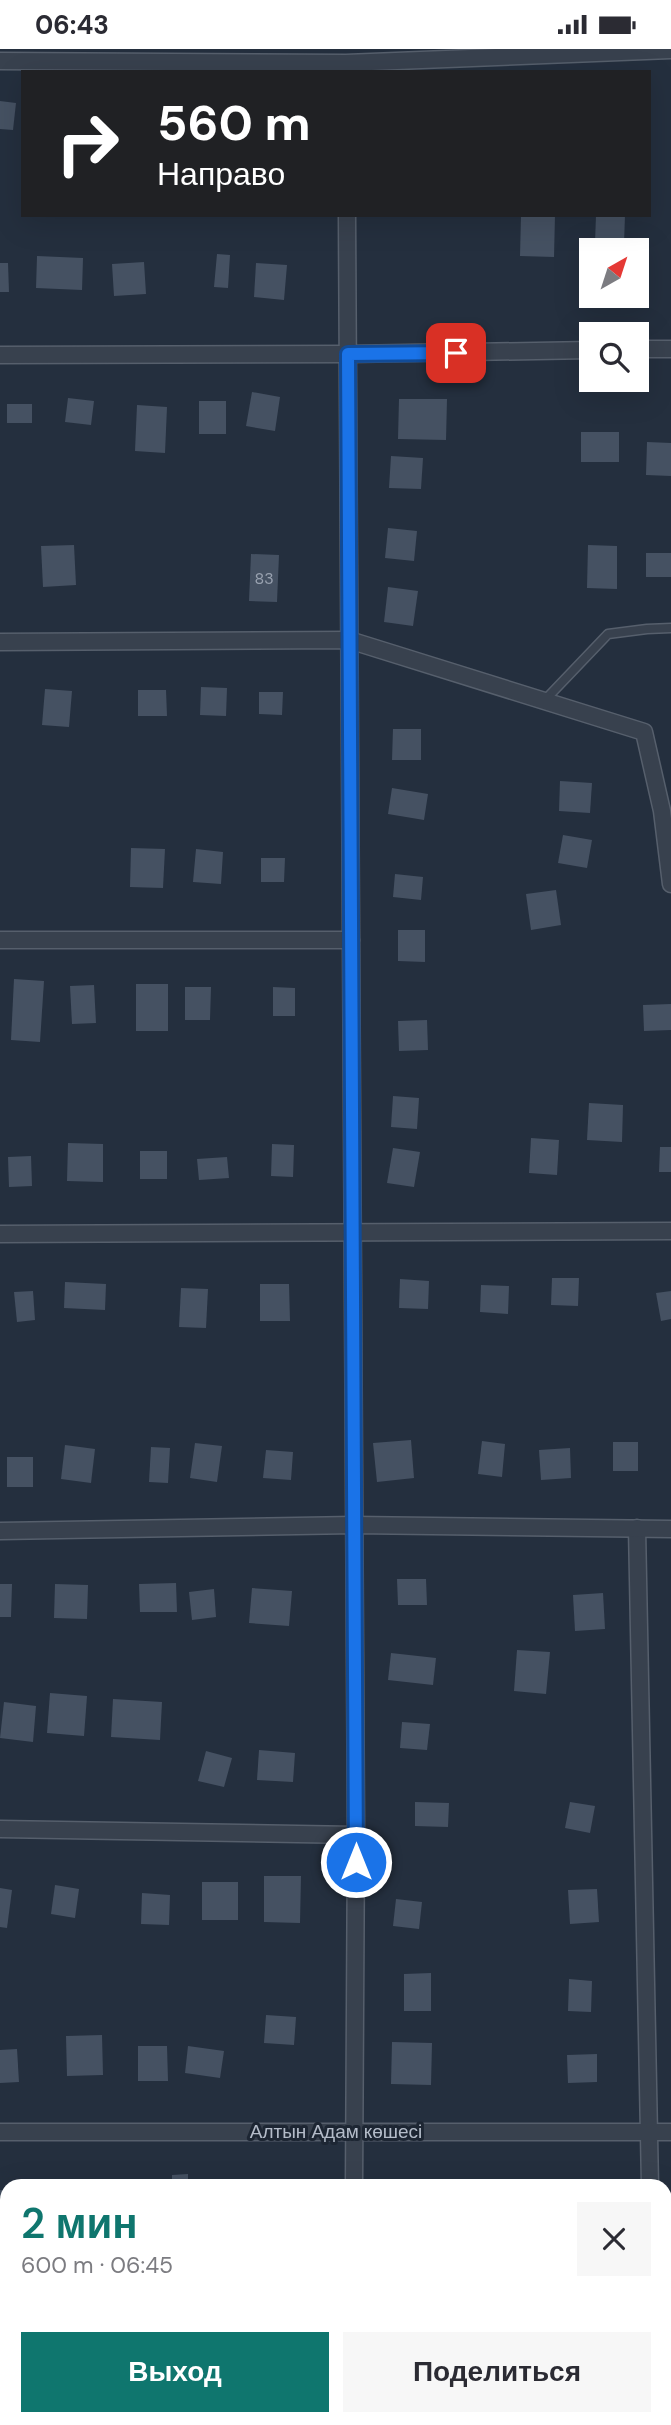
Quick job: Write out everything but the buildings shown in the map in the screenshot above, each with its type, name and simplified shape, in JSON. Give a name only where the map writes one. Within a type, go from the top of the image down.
[{"type":"street","points":[[0,61],[346,61],[671,50]]},
{"type":"street","points":[[347,217],[356,1835],[354,2179]]},
{"type":"street","points":[[649,349],[671,349]]},
{"type":"street","points":[[0,355],[579,350]]},
{"type":"street","points":[[0,642],[349,640],[644,732],[662,811],[671,884]]},
{"type":"street","points":[[0,940],[351,940]]},
{"type":"street","points":[[0,1234],[671,1231]]},
{"type":"street","points":[[0,1531],[354,1525],[671,1529]]},
{"type":"street","points":[[637,1528],[650,2179]]},
{"type":"street","points":[[0,1829],[356,1835]]},
{"type":"street","name":"Алтын Адам көшесі","points":[[0,2132],[671,2132]]},
{"type":"lane","points":[[544,701],[608,634],[671,628]]},
{"type":"route","points":[[356,1862],[348,354],[456,353]]}]
